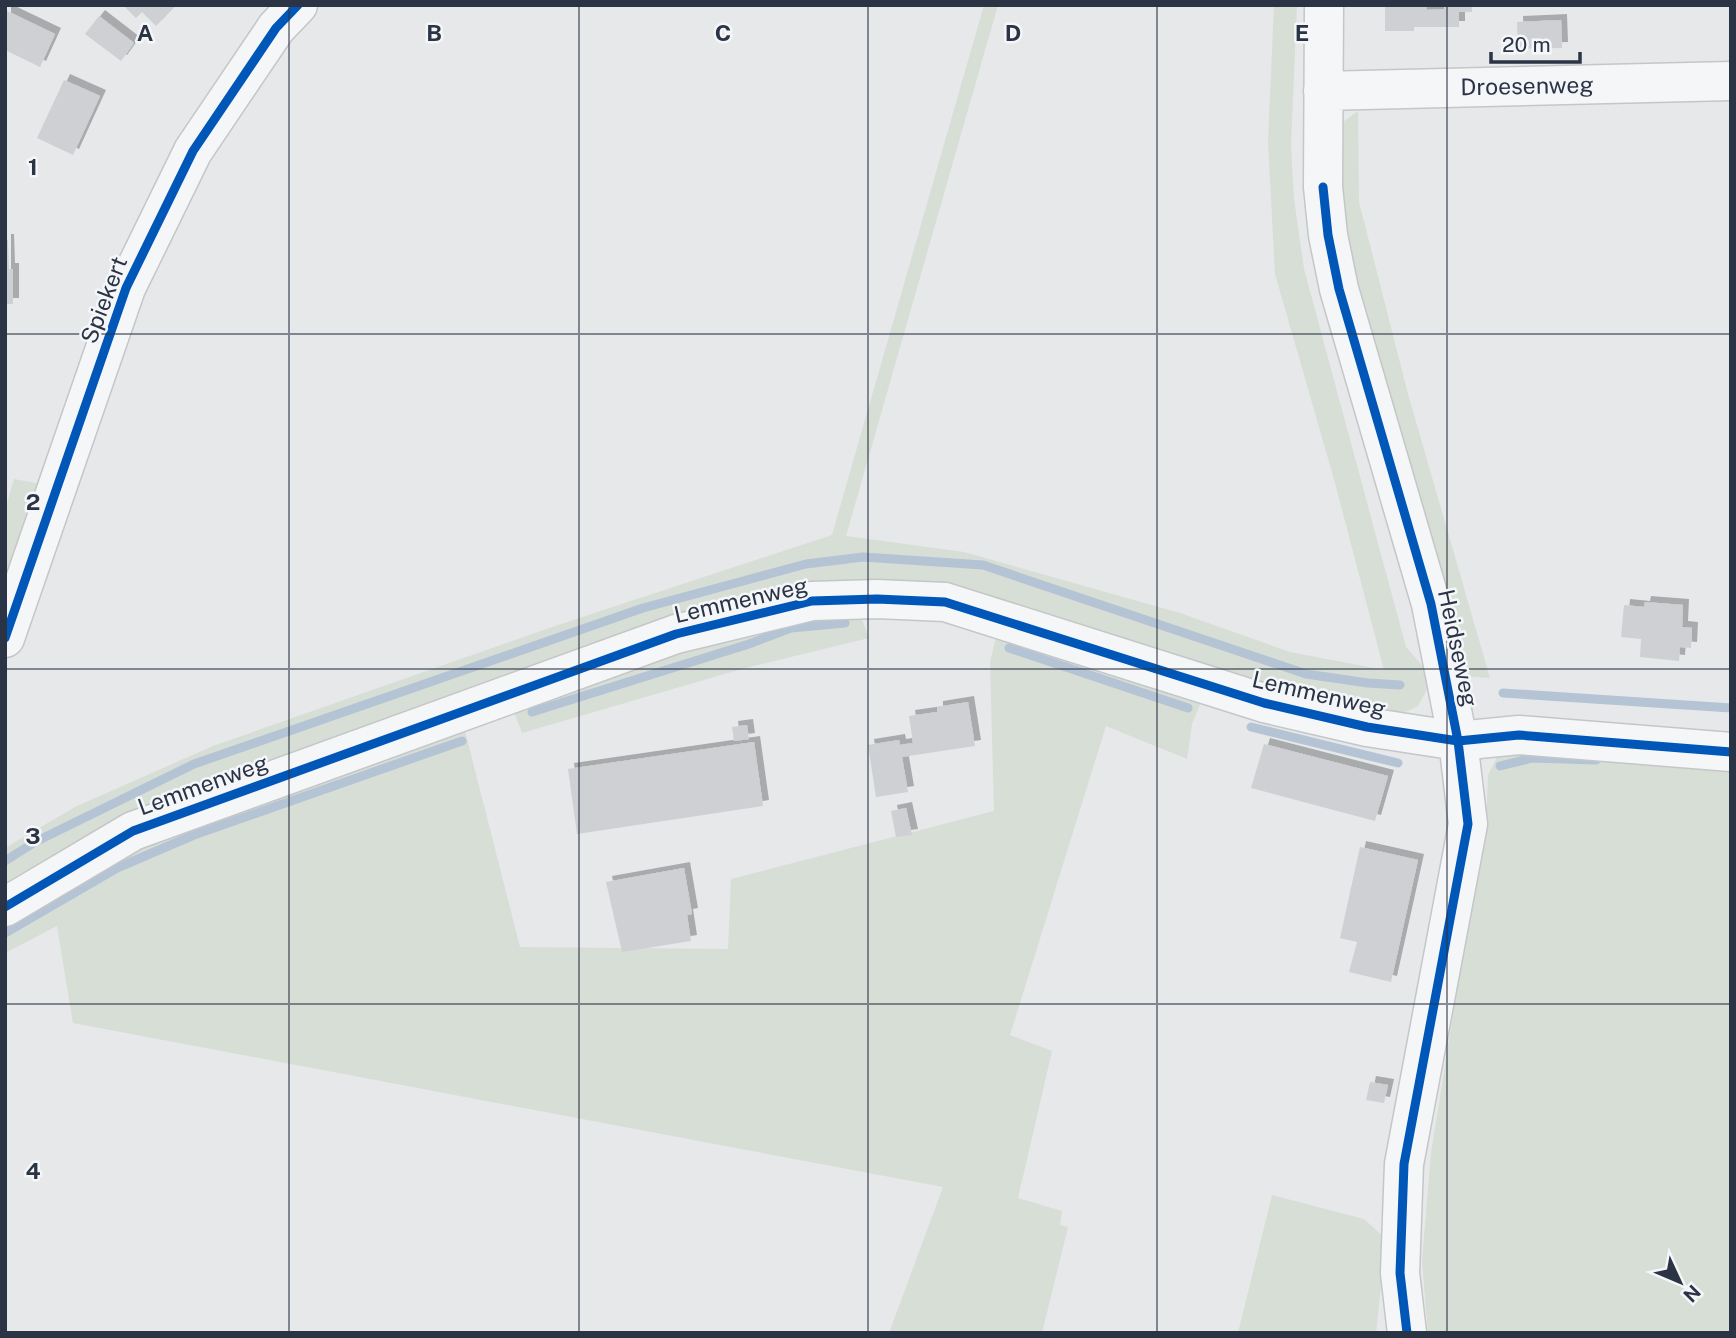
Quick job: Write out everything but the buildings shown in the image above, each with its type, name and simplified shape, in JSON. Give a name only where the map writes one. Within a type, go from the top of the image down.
[{"type":"street","name":"Spiekert","points":[[5,638],[126,288],[193,151],[276,28],[298,5]]},
{"type":"street","name":"Heidseweg","points":[[1324,5],[1323,187],[1331,249],[1339,289],[1431,604],[1458,741],[1468,824],[1404,1164],[1400,1273],[1407,1333]]},
{"type":"street","name":"Droesenweg","points":[[1323,91],[1731,81]]},
{"type":"street","name":"Lemmenweg","points":[[5,907],[133,831],[676,634],[811,601],[877,599],[945,602],[1264,702],[1367,727],[1458,741],[1519,735],[1731,752]]},
{"type":"shaded area","points":[[984,5],[998,5],[846,536],[964,552],[1180,613],[1290,652],[1384,670],[1335,483],[1275,274],[1268,142],[1274,5],[1297,5],[1291,144],[1294,199],[1304,269],[1406,647],[1433,678],[1418,706],[1401,714],[836,587],[5,892],[5,848],[75,807],[213,746],[555,626],[832,535]]},
{"type":"shaded area","points":[[1358,111],[1359,202],[1408,394],[1490,678],[1461,676],[1388,412],[1340,219],[1342,123]]},
{"type":"shaded area","points":[[14,479],[41,484],[5,593],[5,510]]},
{"type":"shaded area","points":[[860,614],[869,638],[745,668],[522,733],[513,709],[764,624]]},
{"type":"shaded area","points":[[998,629],[1205,692],[1192,724],[1187,759],[1106,726],[1010,1035],[1052,1051],[1018,1198],[1062,1211],[1060,1225],[1068,1227],[1042,1333],[889,1333],[943,1187],[73,1023],[57,926],[5,953],[5,918],[119,856],[464,727],[520,947],[728,949],[731,879],[994,811],[990,662]]},
{"type":"shaded area","points":[[1499,753],[1731,758],[1731,1333],[1428,1333],[1422,1261],[1431,1153],[1487,802],[1488,775]]},
{"type":"shaded area","points":[[1272,1195],[1364,1219],[1386,1239],[1376,1333],[1238,1333]]},
{"type":"waterway","points":[[5,861],[35,842],[194,764],[643,608],[806,564],[863,557],[983,565],[1306,674],[1400,685]]},
{"type":"waterway","points":[[532,712],[749,644],[791,628],[845,623]]},
{"type":"waterway","points":[[1009,648],[1188,708]]},
{"type":"waterway","points":[[1503,693],[1731,708]]},
{"type":"waterway","points":[[1251,727],[1398,763]]},
{"type":"waterway","points":[[5,933],[117,868],[194,835],[462,741]]},
{"type":"waterway","points":[[1500,766],[1532,758],[1596,760]]},
{"type":"cycle path","points":[[5,638],[126,288],[193,151],[276,28],[298,5]]},
{"type":"cycle path","points":[[1323,187],[1328,235],[1339,289],[1431,604],[1458,741],[1468,824],[1404,1164],[1400,1273],[1407,1333]]},
{"type":"cycle path","points":[[5,907],[133,831],[676,634],[812,601],[877,599],[945,602],[1264,703],[1367,727],[1458,741],[1519,735],[1731,752]]}]
